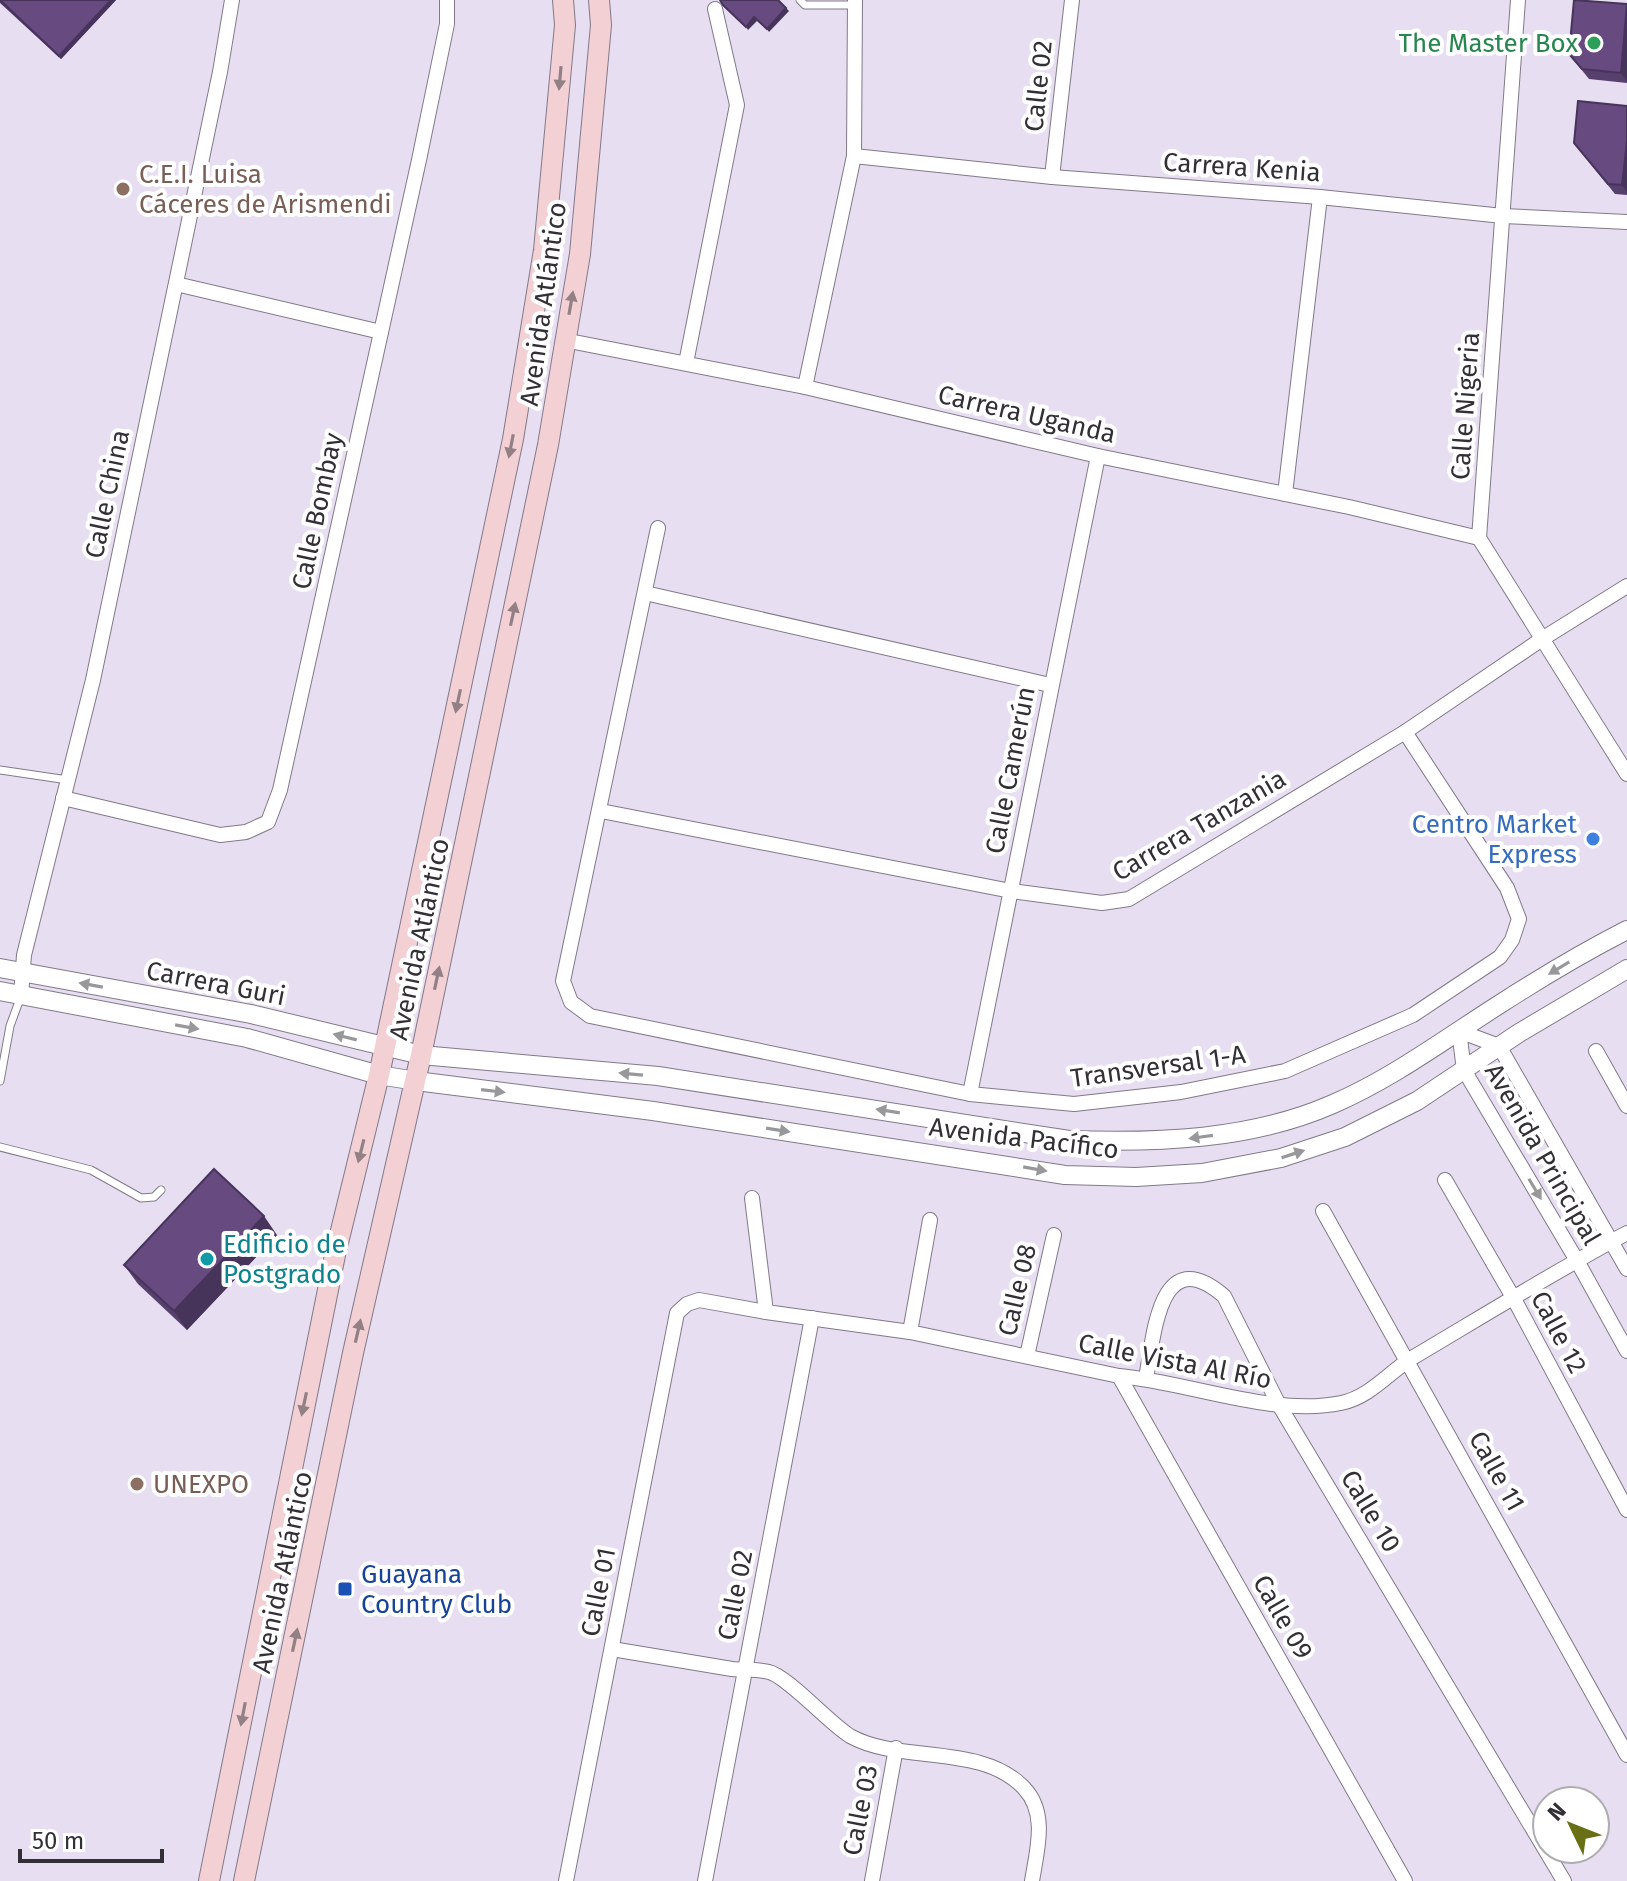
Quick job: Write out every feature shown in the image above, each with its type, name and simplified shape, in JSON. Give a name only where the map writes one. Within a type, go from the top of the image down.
[{"type":"main road","name":"Avenida Atlántico","points":[[209,1881],[332,1270],[379,1075],[513,439],[544,250],[565,25],[563,0]]},
{"type":"main road","name":"Avenida Atlántico","points":[[244,1881],[353,1353],[416,1081],[548,445],[580,254],[601,25],[599,0]]},
{"type":"street","name":"Calle China","points":[[21,996],[24,955],[93,680],[220,72],[232,0]]},
{"type":"street","name":"Calle Bombay","points":[[63,798],[220,835],[246,832],[268,822],[280,790],[381,332],[447,24],[447,0]]},
{"type":"street","name":"Calle 02","points":[[1052,177],[1072,0]]},
{"type":"street","name":"Calle Nigeria","points":[[1479,538],[1518,0]]},
{"type":"street","points":[[805,387],[854,156],[855,3]]},
{"type":"street","points":[[686,363],[737,105],[715,9]]},
{"type":"street","name":"Carrera Kenia","points":[[854,156],[1052,177],[1320,197],[1503,216],[1627,222]]},
{"type":"street","points":[[1285,494],[1320,197]]},
{"type":"street","points":[[176,284],[381,332]]},
{"type":"street","name":"Carrera Uganda","points":[[564,340],[805,387],[1098,456],[1479,538]]},
{"type":"street","name":"Calle Camerún","points":[[970,1094],[1098,456]]},
{"type":"street","points":[[601,811],[658,528]]},
{"type":"street","points":[[1479,538],[1627,774]]},
{"type":"street","name":"Carrera Tanzania","points":[[601,811],[1011,891],[1102,903],[1129,899],[1405,732],[1542,639],[1627,586]]},
{"type":"street","points":[[645,593],[1050,685]]},
{"type":"street","name":"Transversal 1-A","points":[[601,811],[563,981],[571,1002],[590,1016],[970,1094],[1074,1104],[1181,1092],[1285,1071],[1413,1015],[1500,957],[1512,940],[1519,919],[1507,888],[1405,732]]},
{"type":"street","name":"Avenida Pacífico","points":[[421,1055],[658,1076],[1069,1140],[1136,1142],[1197,1138],[1273,1124],[1332,1105],[1399,1070],[1579,956],[1627,930]]},
{"type":"street","name":"Carrera Guri","points":[[0,968],[251,1014],[421,1055]]},
{"type":"street","name":"Avenida Pacífico","points":[[416,1081],[748,1125],[1065,1175],[1136,1177],[1202,1173],[1281,1158],[1345,1137],[1417,1101],[1499,1046],[1627,969]]},
{"type":"street","name":"Carrera Guri","points":[[0,991],[247,1038],[379,1075],[416,1081]]},
{"type":"street","name":"Avenida Principal","points":[[1627,1269],[1499,1046],[1459,1031],[1464,1070],[1627,1351]]},
{"type":"street","points":[[1596,1051],[1627,1106]]},
{"type":"street","points":[[742,1089],[748,1125]]},
{"type":"street","name":"Calle 12","points":[[1445,1180],[1514,1299],[1627,1510]]},
{"type":"street","points":[[752,1198],[766,1312]]},
{"type":"street","name":"Calle 11","points":[[1323,1211],[1627,1755]]},
{"type":"street","points":[[910,1332],[930,1220]]},
{"type":"street","name":"Calle Vista Al Río","points":[[677,1313],[687,1304],[699,1300],[910,1332],[1119,1376],[1146,1378],[1279,1405],[1343,1403],[1367,1392],[1408,1361],[1576,1259],[1627,1233]]},
{"type":"street","name":"Calle 08","points":[[1027,1356],[1054,1235]]},
{"type":"street","name":"Calle 10","points":[[1146,1378],[1162,1298],[1172,1285],[1190,1278],[1210,1285],[1224,1296],[1279,1405],[1564,1881]]},
{"type":"street","name":"Calle 01","points":[[566,1881],[677,1313]]},
{"type":"street","name":"Calle 02","points":[[705,1881],[812,1318]]},
{"type":"street","name":"Calle 09","points":[[1119,1376],[1405,1881]]},
{"type":"street","points":[[612,1649],[745,1671],[772,1672],[850,1736],[983,1764],[1025,1788],[1038,1812],[1040,1833],[1032,1881]]},
{"type":"street","name":"Calle 03","points":[[872,1881],[896,1748]]},
{"type":"lane","points":[[800,0],[805,5],[855,3]]},
{"type":"lane","points":[[0,770],[68,780]]},
{"type":"lane","points":[[0,1081],[10,1026],[21,996]]},
{"type":"lane","points":[[0,1147],[91,1170],[141,1198],[154,1197],[161,1190]]},
{"type":"building","points":[[0,0],[111,0],[59,56]]},
{"type":"building","points":[[720,0],[778,0],[786,8],[767,29],[754,17],[746,27]]},
{"type":"building","points":[[1574,0],[1627,4],[1621,73],[1582,69],[1569,54]]},
{"type":"building","points":[[1578,101],[1627,106],[1622,185],[1608,184],[1574,143]]},
{"type":"building","name":"Edificio de Postgrado","points":[[214,1169],[264,1216],[174,1311],[124,1265]]},
{"type":"place","name":"The Master Box","points":[[1594,43]]},
{"type":"place","name":"C.E.I. Luisa Cáceres de Arismendi","points":[[123,189]]},
{"type":"place","name":"Centro Market Express","points":[[1593,839]]},
{"type":"place","name":"Edificio de Postgrado","points":[[207,1259]]},
{"type":"place","name":"UNEXPO","points":[[137,1484]]},
{"type":"place","name":"Guayana Country Club","points":[[345,1589]]}]
